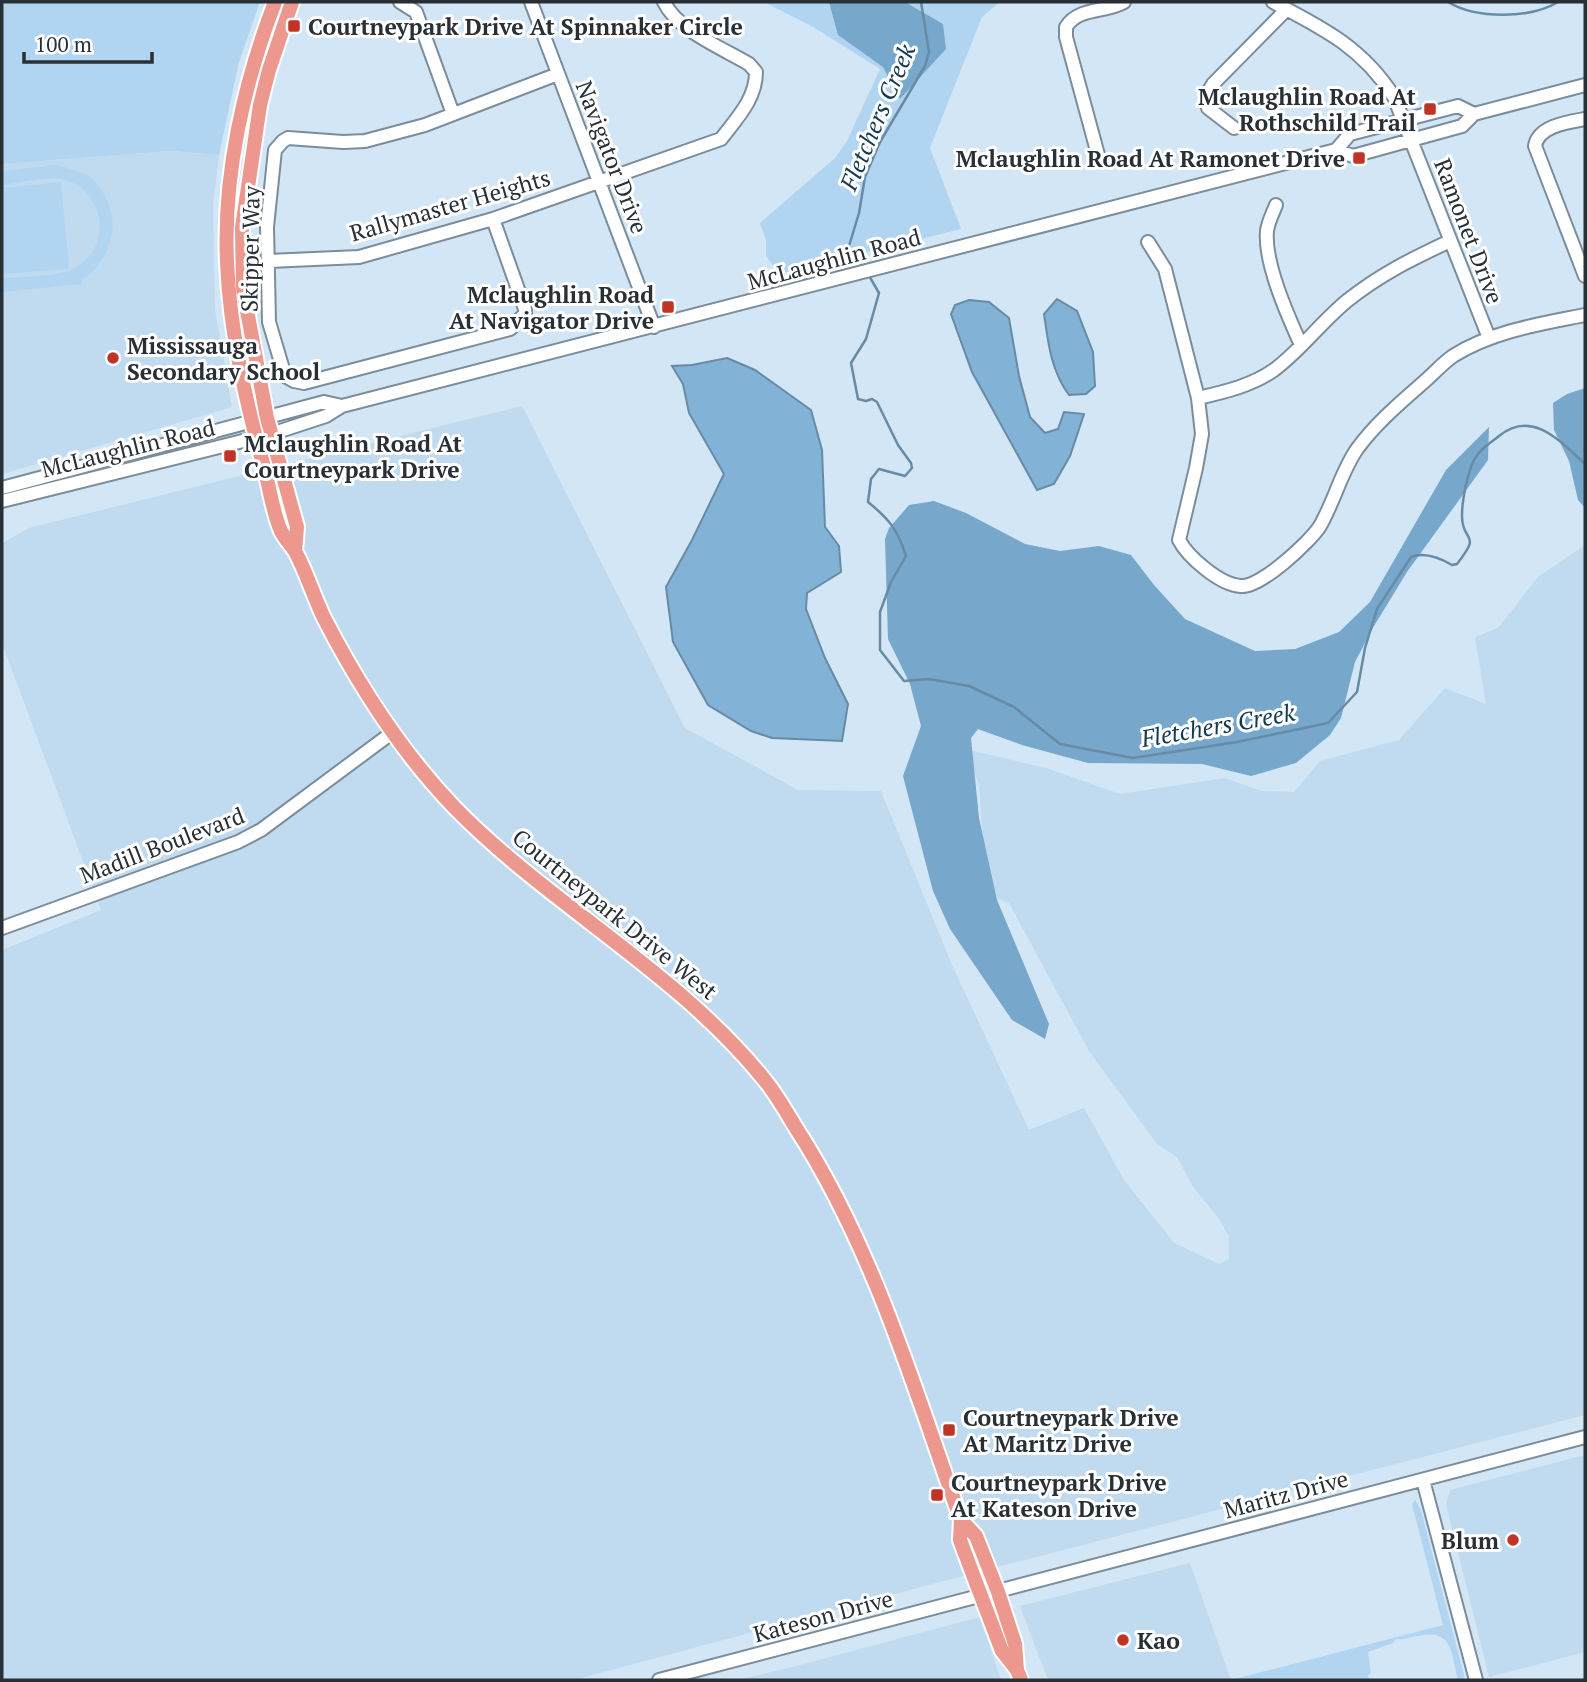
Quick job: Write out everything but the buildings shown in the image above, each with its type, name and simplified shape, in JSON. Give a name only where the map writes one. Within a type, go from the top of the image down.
[{"type":"main road","name":"Courtneypark Drive West","points":[[275,2],[250,77],[235,148],[229,199],[227,258],[232,329],[251,422],[281,531],[295,551],[323,617],[367,692],[393,732],[452,804],[501,852],[639,958],[710,1021],[768,1084],[813,1154],[869,1269],[961,1520],[960,1540],[1002,1651],[1019,1675]]},
{"type":"main road","name":"Courtneypark Drive West","points":[[292,2],[269,70],[252,151],[242,228],[243,289],[267,418],[297,527],[295,551]]},
{"type":"main road","points":[[235,148],[252,151]]},
{"type":"main road","name":"Courtneypark Drive West","points":[[961,1520],[976,1536],[998,1592],[1015,1644],[1019,1675]]},
{"type":"street","points":[[400,2],[415,12],[453,114]]},
{"type":"street","name":"Navigator Drive","points":[[531,2],[654,327]]},
{"type":"street","name":"Rallymaster Heights","points":[[269,261],[359,257],[494,219],[721,139],[744,110],[756,85],[757,72],[749,64],[683,25],[670,14],[664,2]]},
{"type":"street","points":[[1100,162],[1066,37],[1066,27],[1079,14],[1124,2]]},
{"type":"street","name":"Ramonet Drive","points":[[1273,2],[1315,24],[1354,50],[1379,74],[1394,97],[1489,338]]},
{"type":"street","points":[[1234,128],[1208,108],[1207,94],[1213,84],[1287,9]]},
{"type":"street","name":"Skipper Way","points":[[494,219],[525,309],[525,314],[510,329],[304,383],[285,376],[269,322],[267,227],[275,150],[282,141],[295,137],[343,142],[365,141],[425,125],[558,74]]},
{"type":"street","name":"McLaughlin Road","points":[[2,501],[271,434],[326,416],[341,406],[1336,150],[1353,156],[1462,126],[1474,114],[1585,85]]},
{"type":"street","name":"McLaughlin Road","points":[[1336,150],[1350,134],[1403,120],[1458,106],[1474,114]]},
{"type":"street","points":[[1585,119],[1542,132],[1536,139],[1535,146],[1585,276]]},
{"type":"street","points":[[1276,205],[1267,230],[1269,254],[1285,307],[1301,345]]},
{"type":"street","points":[[1198,398],[1226,392],[1255,381],[1274,369],[1347,301],[1388,270],[1450,240]]},
{"type":"street","points":[[1148,242],[1165,269],[1198,398],[1202,434],[1179,540],[1186,553],[1226,583],[1243,587],[1254,583],[1285,562],[1319,528],[1356,450],[1386,416],[1452,357],[1489,338],[1511,331],[1585,315]]},
{"type":"street","name":"McLaughlin Road","points":[[2,488],[324,402],[341,406]]},
{"type":"street","name":"Madill Boulevard","points":[[2,928],[238,842],[261,830],[393,732]]},
{"type":"street","name":"Maritz Drive","points":[[998,1592],[1585,1437]]},
{"type":"street","points":[[1423,1480],[1476,1680]]},
{"type":"street","name":"Kateson Drive","points":[[659,1680],[998,1592]]},
{"type":"shaded area","points":[[2,2],[260,2],[239,62],[219,155],[171,151],[2,164]]},
{"type":"shaded area","points":[[764,2],[1000,2],[982,17],[930,148],[961,229],[779,274],[766,256],[766,240],[760,223],[835,158],[847,141],[880,69],[813,27]]},
{"type":"shaded area","points":[[829,2],[905,2],[943,24],[946,49],[900,99],[883,67],[838,35]]},
{"type":"shaded area","name":"Mississauga Secondary School","points":[[171,151],[219,155],[213,205],[215,310],[232,407],[2,474],[2,164]]},
{"type":"shaded area","points":[[56,165],[88,176],[102,191],[112,218],[109,245],[103,258],[82,280],[82,284],[2,292],[2,278],[54,274],[73,269],[91,255],[97,242],[100,229],[94,203],[86,192],[74,184],[60,179],[39,179],[2,185],[2,171]]},
{"type":"shaded area","points":[[61,182],[69,269],[2,274],[2,188]]},
{"type":"shaded area","points":[[1057,299],[1077,311],[1093,352],[1095,386],[1086,394],[1069,395],[1054,366],[1044,314]]},
{"type":"shaded area","points":[[969,300],[989,302],[1009,318],[1019,376],[1030,417],[1045,433],[1058,429],[1064,412],[1084,414],[1070,456],[1054,484],[1037,490],[972,372],[951,314],[955,305]]},
{"type":"shaded area","points":[[727,358],[755,370],[811,410],[822,450],[825,527],[839,546],[841,572],[807,593],[806,609],[825,658],[848,704],[842,741],[772,738],[751,731],[708,705],[673,642],[666,587],[724,474],[689,413],[683,384],[672,366]]},
{"type":"shaded area","points":[[1585,388],[1585,508],[1578,500],[1569,461],[1554,430],[1553,403],[1567,394]]},
{"type":"shaded area","points":[[522,406],[685,728],[798,790],[881,791],[952,965],[1029,1130],[1084,1108],[1124,1180],[1174,1243],[1219,1264],[1229,1259],[1229,1237],[1218,1217],[1193,1187],[1177,1157],[1157,1144],[1089,1051],[1009,903],[987,895],[979,784],[965,749],[1046,768],[1120,794],[1225,778],[1261,791],[1294,792],[1320,761],[1399,740],[1445,688],[1486,704],[1475,637],[1498,628],[1538,577],[1585,545],[1585,1415],[951,1579],[574,1680],[2,1680],[2,950],[101,910],[2,643],[2,543],[29,528]]},
{"type":"shaded area","points":[[1489,427],[1488,460],[1407,572],[1374,626],[1355,662],[1341,718],[1330,735],[1296,763],[1251,776],[1202,764],[1088,763],[1022,745],[978,729],[971,738],[979,818],[997,900],[1049,1024],[1045,1039],[1012,1020],[950,929],[933,891],[903,776],[921,726],[910,684],[888,639],[885,539],[889,528],[909,505],[934,501],[966,513],[1025,544],[1060,551],[1099,546],[1131,555],[1185,619],[1255,651],[1295,649],[1339,632],[1370,602],[1446,470]]},
{"type":"shaded area","points":[[1585,1455],[1585,1652],[1489,1677],[1446,1505],[1450,1490]]},
{"type":"shaded area","points":[[1415,1500],[1421,1510],[1464,1675],[1463,1680],[1458,1680],[1451,1652],[1444,1639],[1429,1634],[1396,1639],[1393,1643],[1368,1652],[1371,1674],[1368,1675],[1369,1680],[1231,1680],[1443,1625],[1412,1504]]},
{"type":"shaded area","points":[[1190,1563],[1231,1680],[1048,1680],[1020,1606]]},
{"type":"shaded area","points":[[980,1617],[1001,1680],[738,1680],[800,1665]]},
{"type":"waterway","name":"Fletchers Creek","points":[[862,266],[849,246],[859,213],[865,177],[880,142],[925,66],[929,52],[921,2]]},
{"type":"waterway","points":[[1448,2],[1473,12],[1503,15],[1533,12],[1558,2]]},
{"type":"waterway","name":"Fletchers Creek","points":[[868,274],[879,293],[866,339],[851,363],[858,399],[872,399],[877,402],[912,468],[905,476],[879,469],[871,479],[868,502],[892,526],[906,556],[891,582],[880,612],[880,650],[904,681],[929,679],[969,686],[1014,707],[1060,744],[1133,758],[1237,742],[1328,723],[1357,692],[1365,648],[1377,609],[1411,557],[1432,556],[1452,565],[1457,564],[1469,547],[1469,538],[1463,525],[1463,501],[1471,466],[1482,449],[1511,429],[1534,427],[1556,438],[1585,464]]},
{"type":"place","name":"Courtneypark Drive At Spinnaker Circle","points":[[294,26]]},
{"type":"place","name":"Mclaughlin Road At Rothschild Trail","points":[[1430,109]]},
{"type":"place","name":"Mclaughlin Road At Ramonet Drive","points":[[1359,158]]},
{"type":"place","name":"Mclaughlin Road At Navigator Drive","points":[[668,307]]},
{"type":"place","name":"Mississauga Secondary School","points":[[113,358]]},
{"type":"place","name":"Mclaughlin Road At Courtneypark Drive","points":[[230,456]]},
{"type":"place","name":"Courtneypark Drive At Maritz Drive","points":[[949,1430]]},
{"type":"place","name":"Courtneypark Drive At Kateson Drive","points":[[937,1495]]},
{"type":"place","name":"Blum","points":[[1513,1540]]},
{"type":"place","name":"Kao","points":[[1123,1640]]}]
